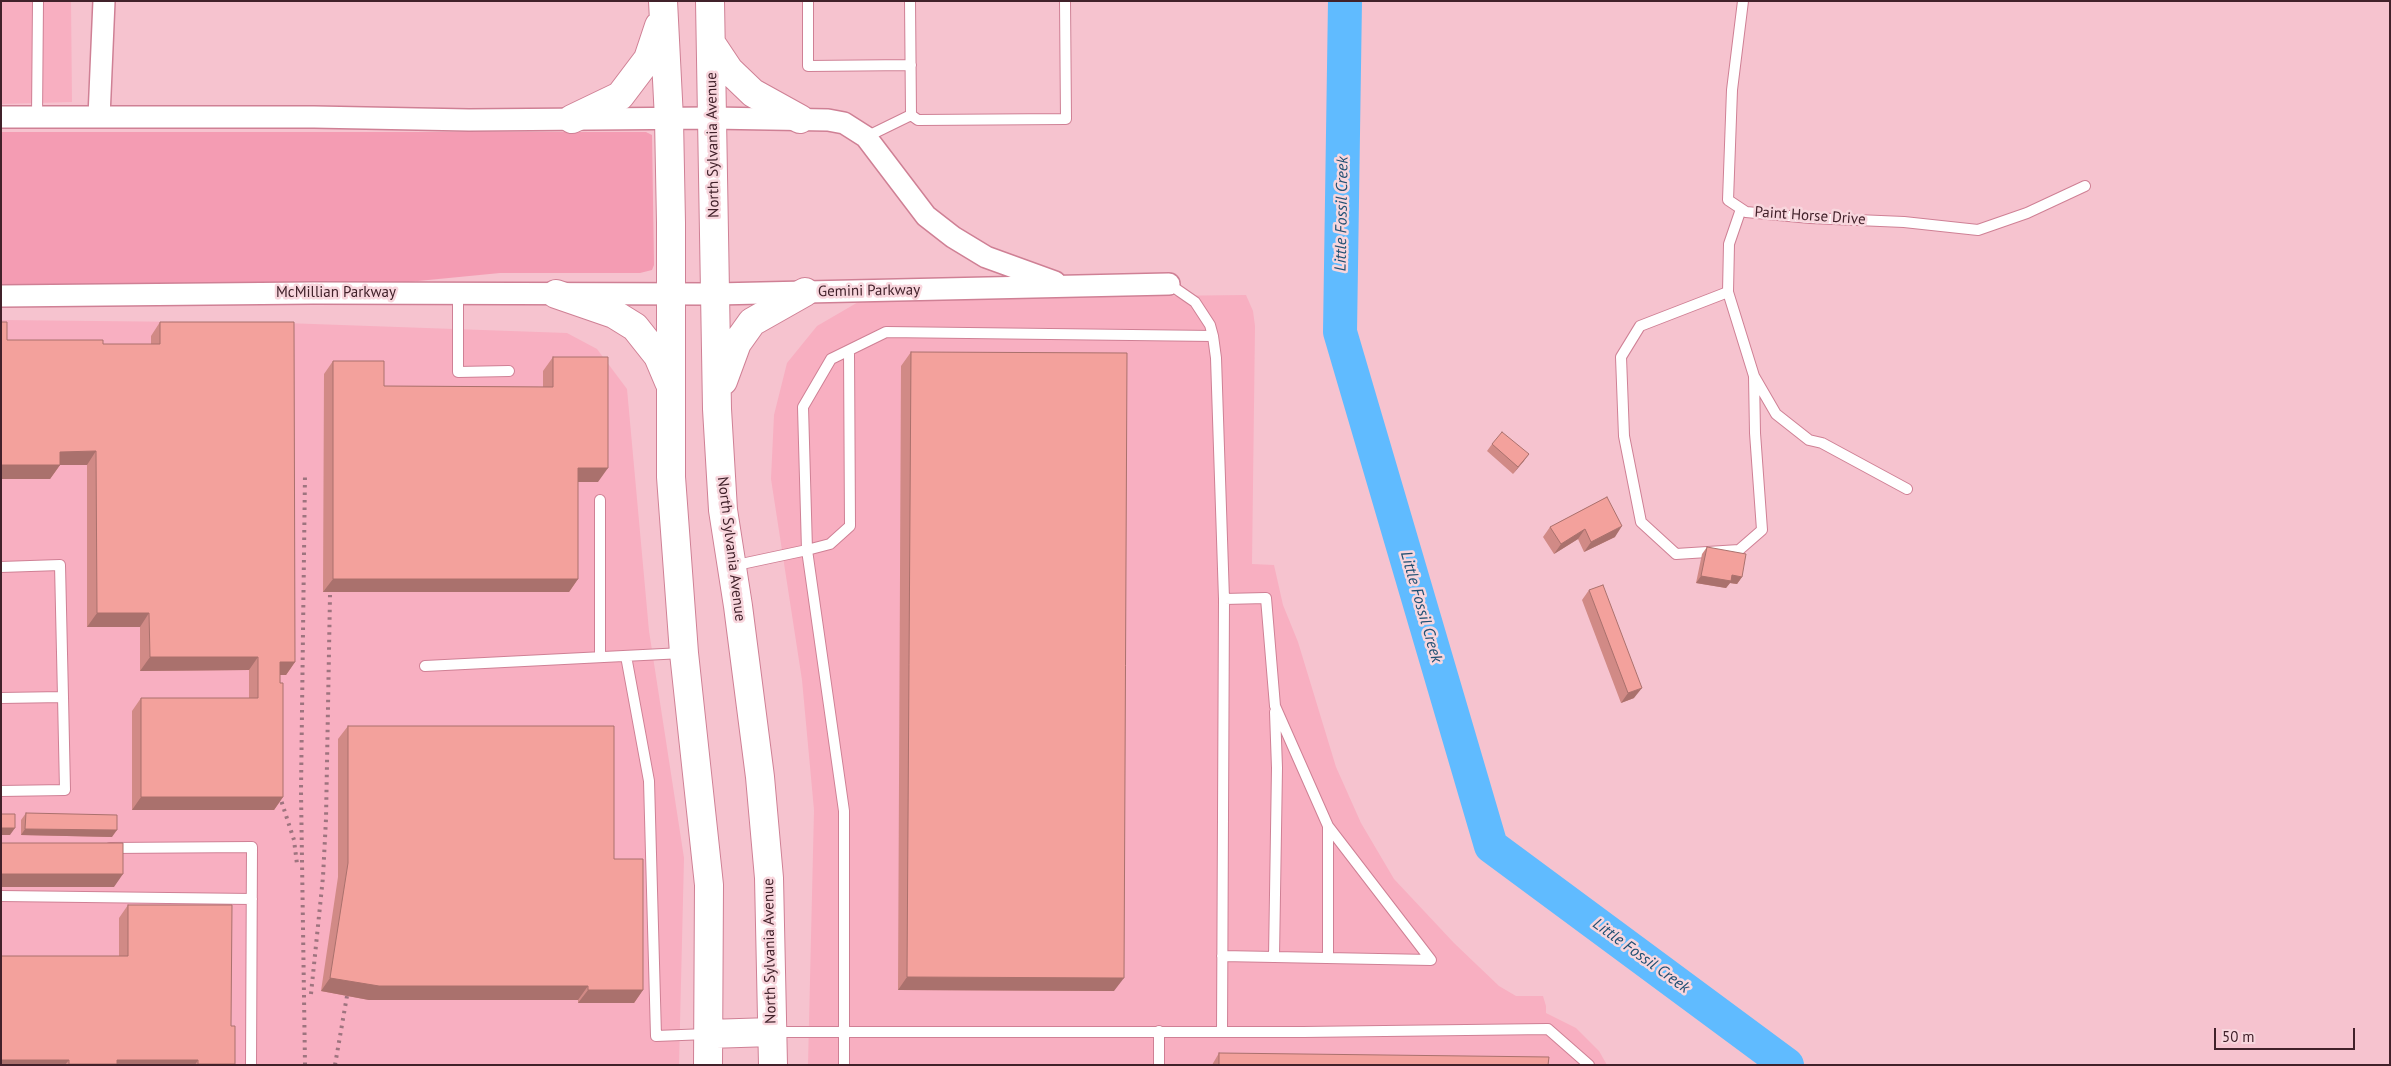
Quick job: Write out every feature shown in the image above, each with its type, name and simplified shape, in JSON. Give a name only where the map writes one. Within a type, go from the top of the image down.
[{"type":"main road","name":"North Sylvania Avenue","points":[[710,1],[717,410],[723,510],[762,795],[769,878],[773,1065]]},
{"type":"main road","points":[[663,7],[669,119],[671,477],[684,654],[708,885],[708,1065]]},
{"type":"main road","points":[[572,119],[620,96],[648,59],[663,7]]},
{"type":"main road","points":[[711,43],[729,70],[753,93],[800,119]]},
{"type":"main road","points":[[717,410],[725,374],[737,343],[752,322],[805,292]]},
{"type":"main road","points":[[556,294],[614,314],[635,327],[658,356],[672,390]]},
{"type":"main road","points":[[708,1034],[772,1032]]},
{"type":"street","points":[[99,116],[104,1]]},
{"type":"street","points":[[1,117],[669,119]]},
{"type":"street","name":"Gemini Parkway","points":[[669,119],[800,119],[828,120],[844,123],[866,137],[926,216],[953,238],[986,257],[1068,286]]},
{"type":"street","name":"Gemini Parkway","points":[[670,294],[1169,284]]},
{"type":"street","name":"McMillian Parkway","points":[[1,296],[670,294]]},
{"type":"lane","points":[[37,117],[38,1]]},
{"type":"lane","points":[[808,1],[808,66],[911,65]]},
{"type":"lane","points":[[910,1],[911,115]]},
{"type":"lane","points":[[911,115],[918,120],[1066,119],[1065,1]]},
{"type":"lane","name":"Paint Horse Drive","points":[[1743,1],[1732,90],[1728,200],[1746,212],[1801,217],[1904,222],[1978,230],[2027,213],[2085,186]]},
{"type":"lane","points":[[866,137],[911,115]]},
{"type":"lane","points":[[1741,209],[1729,244],[1728,292],[1754,376],[1776,414],[1809,440],[1822,443],[1907,489]]},
{"type":"lane","points":[[1169,284],[1195,302],[1210,324],[1216,358],[1224,599],[1222,1032]]},
{"type":"lane","points":[[1728,292],[1640,326],[1621,357],[1624,436],[1641,522],[1676,554],[1739,550],[1762,530],[1755,433],[1754,376]]},
{"type":"lane","points":[[458,294],[458,372],[509,371]]},
{"type":"lane","points":[[844,1065],[844,811],[807,550],[803,407],[831,359],[886,332],[1213,336]]},
{"type":"lane","points":[[732,566],[830,544],[850,526],[849,350]]},
{"type":"lane","points":[[600,500],[600,657]]},
{"type":"lane","points":[[1,567],[60,566],[65,790],[1,791]]},
{"type":"lane","points":[[1224,599],[1266,598],[1275,706],[1277,768],[1274,957]]},
{"type":"lane","points":[[425,666],[684,654]]},
{"type":"lane","points":[[626,656],[649,781],[656,1036],[708,1034]]},
{"type":"lane","points":[[1,698],[63,697]]},
{"type":"lane","points":[[1222,956],[1431,960],[1328,826],[1275,706]]},
{"type":"lane","points":[[1328,826],[1328,958]]},
{"type":"lane","points":[[98,848],[252,847],[251,1065]]},
{"type":"lane","points":[[1,896],[252,899]]},
{"type":"lane","points":[[772,1032],[1222,1032],[1548,1029],[1589,1063],[1589,1065]]},
{"type":"lane","points":[[1159,1031],[1159,1065]]},
{"type":"shaded area","points":[[1,1],[71,1],[72,102],[1,104]]},
{"type":"shaded area","points":[[1,132],[646,132],[652,135],[654,265],[652,270],[640,273],[500,273],[377,285],[1,284]]},
{"type":"shaded area","points":[[1246,295],[1253,311],[1255,326],[1252,564],[1274,565],[1283,605],[1298,642],[1336,767],[1361,823],[1394,879],[1454,943],[1499,986],[1516,996],[1543,996],[1546,1013],[1576,1028],[1599,1051],[1607,1065],[808,1065],[814,810],[802,680],[771,479],[774,415],[787,363],[817,326],[860,301],[886,299]]},
{"type":"shaded area","points":[[1,320],[285,323],[567,333],[597,349],[627,389],[649,631],[684,858],[679,1065],[1,1065]]},
{"type":"building","points":[[1,322],[7,322],[7,340],[103,340],[103,344],[160,344],[160,322],[294,322],[295,662],[280,662],[280,683],[283,683],[283,797],[141,797],[141,698],[258,698],[258,657],[150,657],[149,613],[97,613],[96,451],[60,452],[60,465],[1,465]]},
{"type":"building","points":[[911,352],[1127,353],[1124,978],[907,977]]},
{"type":"building","points":[[553,357],[608,357],[608,468],[578,468],[578,579],[333,579],[333,361],[384,361],[384,386],[553,387]]},
{"type":"building","points":[[1502,432],[1529,454],[1518,467],[1492,444]]},
{"type":"building","points":[[1607,497],[1622,526],[1591,542],[1585,529],[1561,544],[1550,527]]},
{"type":"building","points":[[1707,547],[1746,554],[1742,577],[1732,575],[1731,581],[1701,576]]},
{"type":"building","points":[[1603,585],[1642,688],[1628,693],[1589,590]]},
{"type":"building","points":[[348,726],[614,726],[614,859],[643,859],[643,990],[588,990],[588,986],[379,986],[330,978],[348,863]]},
{"type":"building","points":[[26,813],[117,815],[117,830],[25,829]]},
{"type":"building","points":[[1,814],[15,814],[15,828],[1,828]]},
{"type":"building","points":[[1,843],[123,843],[123,874],[1,874]]},
{"type":"building","points":[[128,905],[232,905],[231,1026],[235,1026],[235,1064],[198,1064],[198,1060],[117,1060],[117,1064],[69,1064],[69,1060],[1,1060],[1,956],[128,956]]},
{"type":"building","points":[[1219,1053],[1549,1057],[1548,1065],[1219,1065]]},
{"type":"waterway","name":"Little Fossil Creek","points":[[1345,1],[1340,332],[1491,846],[1787,1065]]},
{"type":"railway","points":[[305,474],[301,791],[305,1065]]},
{"type":"railway","points":[[311,994],[323,877],[326,819],[330,595]]},
{"type":"railway","points":[[281,787],[281,800],[294,840],[297,864]]},
{"type":"railway","points":[[335,1065],[347,996]]}]
